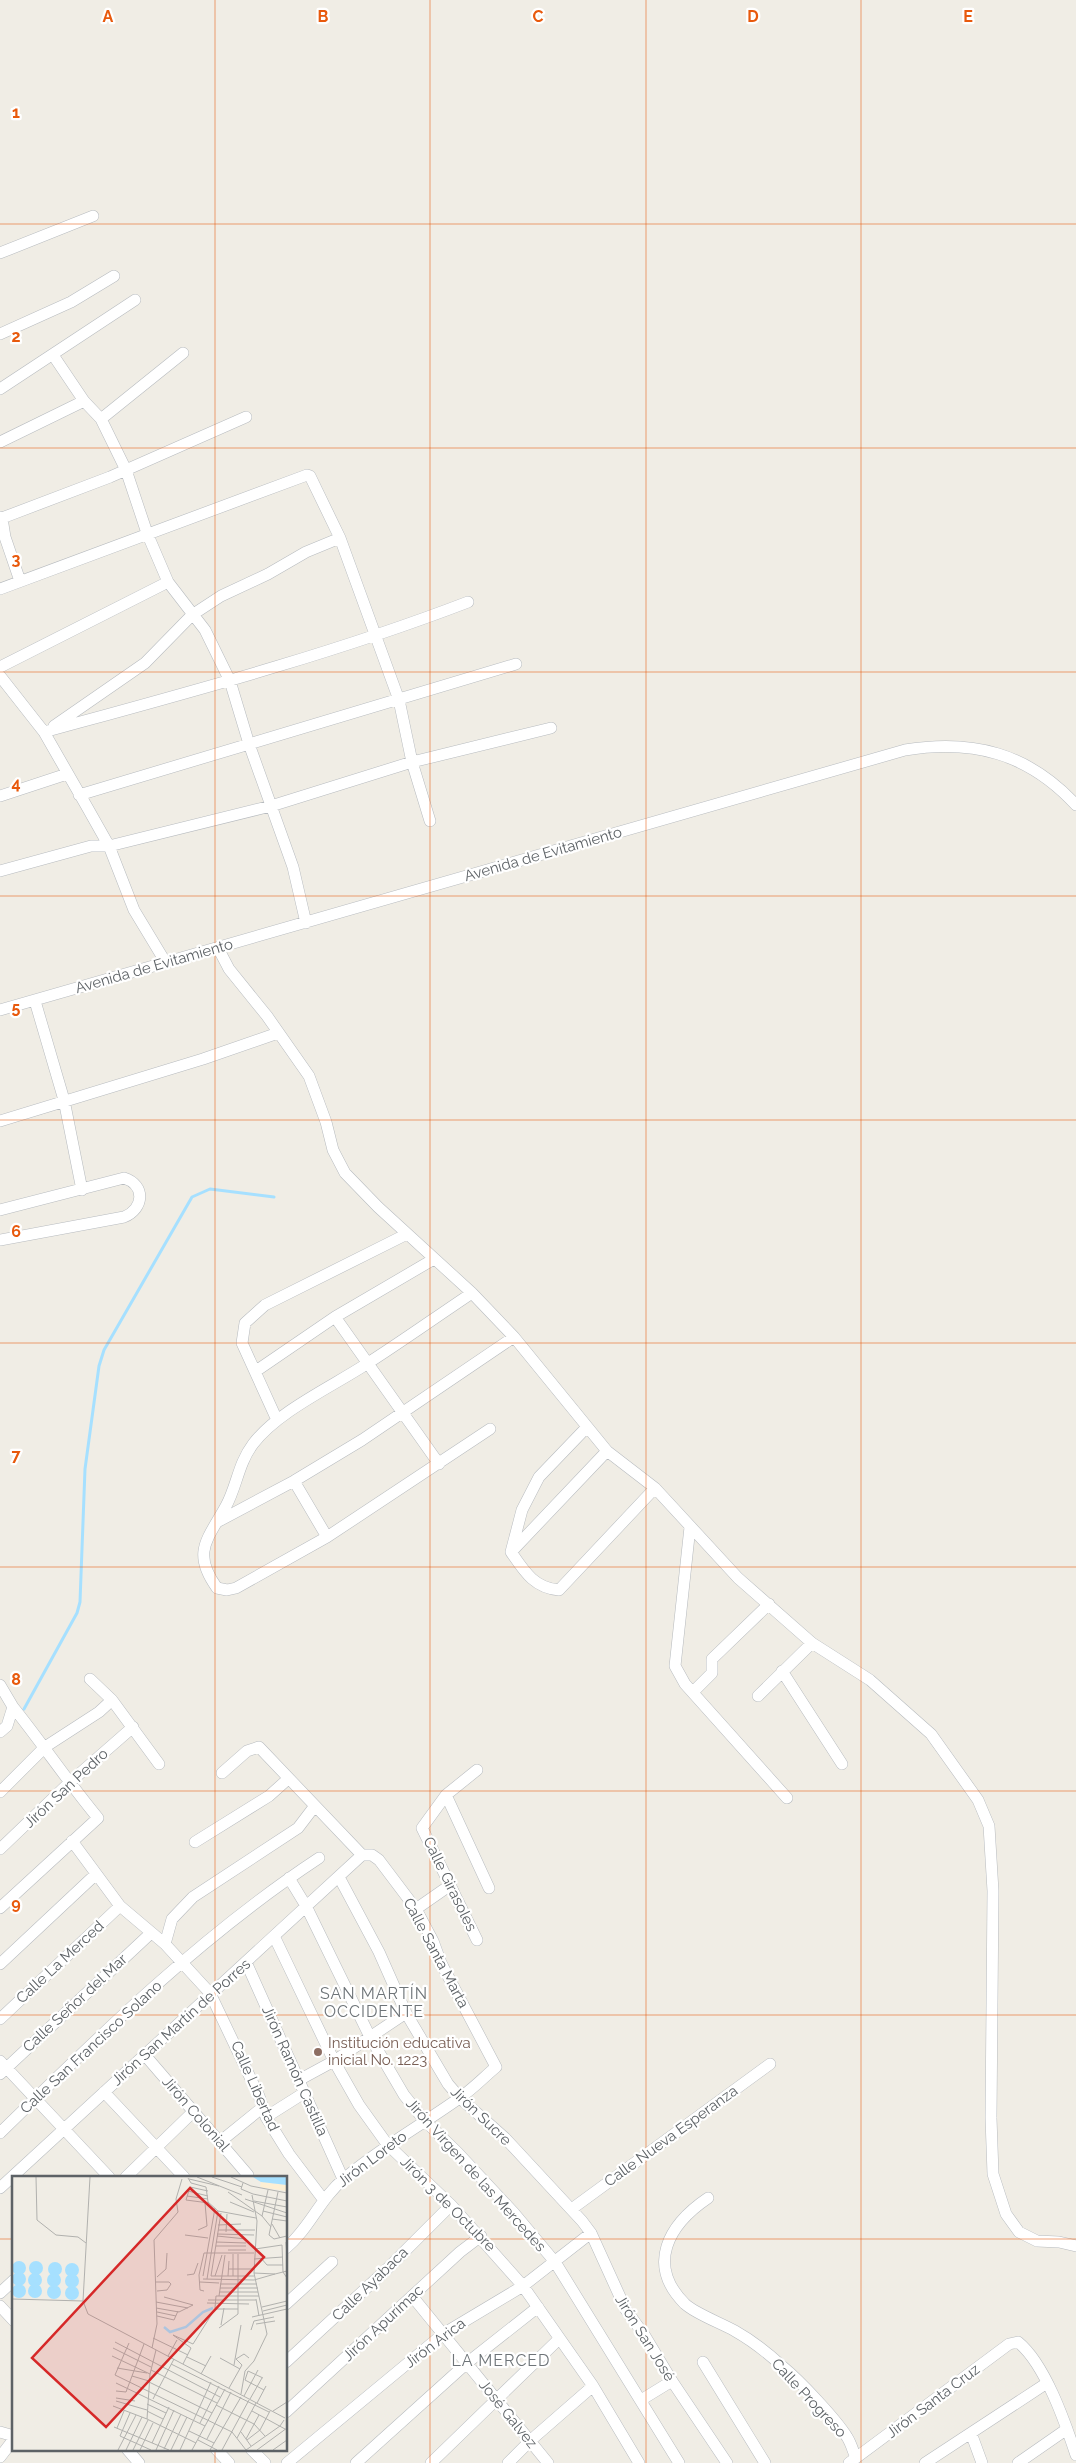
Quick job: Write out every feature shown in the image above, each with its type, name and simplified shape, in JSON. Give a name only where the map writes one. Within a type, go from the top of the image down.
[{"type":"street","points":[[0,253],[93,216]]},
{"type":"street","points":[[0,334],[71,302],[114,276]]},
{"type":"street","points":[[0,389],[135,300]]},
{"type":"street","points":[[101,419],[183,353]]},
{"type":"street","points":[[53,355],[84,401],[101,419],[126,470],[147,533],[168,582],[205,630],[230,681],[249,744],[293,867],[306,923]]},
{"type":"street","points":[[0,442],[84,401]]},
{"type":"street","points":[[20,581],[5,537],[1,517],[126,470],[246,416]]},
{"type":"street","points":[[0,590],[147,533],[307,475],[310,476],[340,538],[399,700],[412,762],[430,820]]},
{"type":"street","points":[[44,732],[145,663],[192,615],[221,596],[268,574],[306,552],[340,538]]},
{"type":"street","points":[[0,667],[168,582]]},
{"type":"street","points":[[44,732],[230,681],[404,626],[468,602]]},
{"type":"street","points":[[79,795],[516,664]]},
{"type":"street","points":[[0,676],[44,732],[109,846],[134,910],[166,963]]},
{"type":"street","points":[[0,871],[91,846],[109,846],[271,806],[412,762],[551,728]]},
{"type":"street","name":"Avenida de Evitamiento","points":[[0,1010],[905,750],[936,745],[987,751],[1017,760],[1053,782],[1076,805]]},
{"type":"street","points":[[0,796],[67,774]]},
{"type":"street","points":[[218,948],[228,969],[267,1016],[310,1076],[340,1165],[378,1207],[472,1292],[514,1337],[608,1451],[655,1488],[738,1578],[770,1604],[812,1643],[870,1680],[922,1726],[938,1742],[961,1774],[984,1813],[989,1826],[993,1891],[991,2118],[993,2174],[1006,2214],[1019,2232],[1036,2241],[1058,2242],[1076,2246]]},
{"type":"street","points":[[35,1001],[64,1100],[82,1190]]},
{"type":"street","points":[[0,1121],[203,1059],[278,1033]]},
{"type":"street","points":[[0,1210],[124,1178],[132,1180],[139,1187],[140,1202],[132,1214],[0,1240]]},
{"type":"street","points":[[277,1420],[242,1343],[245,1323],[265,1305],[408,1234]]},
{"type":"street","points":[[256,1371],[335,1317],[434,1259]]},
{"type":"street","points":[[472,1292],[368,1364],[277,1420],[257,1439],[240,1466],[226,1505],[207,1536],[203,1553],[204,1565],[217,1588],[222,1590],[236,1588],[327,1537],[439,1464],[490,1428]]},
{"type":"street","points":[[335,1317],[439,1464]]},
{"type":"street","points":[[215,1523],[294,1481],[402,1414],[514,1337]]},
{"type":"street","points":[[587,1427],[539,1477],[522,1510],[511,1552],[529,1578],[547,1589],[559,1590],[655,1488]]},
{"type":"street","points":[[511,1552],[608,1451]]},
{"type":"street","points":[[294,1481],[327,1537]]},
{"type":"street","points":[[690,1528],[675,1666],[693,1692],[787,1798]]},
{"type":"street","points":[[693,1692],[712,1673],[712,1659],[770,1604]]},
{"type":"street","points":[[758,1696],[812,1643]]},
{"type":"street","points":[[782,1671],[842,1764]]},
{"type":"street","points":[[90,1679],[112,1700],[159,1764]]},
{"type":"street","points":[[0,1685],[14,1707],[46,1747],[69,1783],[98,1818],[0,1908]]},
{"type":"street","points":[[0,1792],[46,1747],[99,1712],[112,1700]]},
{"type":"street","points":[[0,1732],[7,1726],[14,1707]]},
{"type":"street","name":"Jirón San Pedro","points":[[0,1849],[69,1783],[133,1727]]},
{"type":"street","name":"Calle Santa Marta","points":[[222,1772],[247,1751],[259,1746],[314,1807],[362,1855],[372,1855],[379,1860],[416,1909],[433,1941],[441,1962],[496,2067]]},
{"type":"street","points":[[477,1770],[446,1795],[489,1888]]},
{"type":"street","points":[[195,1842],[269,1796],[288,1779]]},
{"type":"street","name":"Calle Girasoles","points":[[446,1795],[422,1828],[477,1940]]},
{"type":"street","points":[[165,1944],[172,1920],[193,1898],[298,1828],[314,1807]]},
{"type":"street","name":"Calle Libertad","points":[[72,1841],[95,1875],[120,1906],[165,1944],[210,1993],[236,2045],[264,2112],[289,2154],[323,2199]]},
{"type":"street","name":"Jirón San Martín de Porres","points":[[13,2176],[362,1855]]},
{"type":"street","name":"Calle San Francisco Solano","points":[[0,2133],[181,1962],[289,1878],[319,1858]]},
{"type":"street","points":[[0,1964],[95,1875]]},
{"type":"street","name":"Jirón Sucre","points":[[339,1877],[380,1952],[406,2013],[441,2073],[460,2098],[505,2138],[573,2208]]},
{"type":"street","name":"Jirón Virgen de las Mercedes","points":[[289,1878],[306,1906],[370,2036],[404,2095],[425,2121],[486,2183],[554,2262],[679,2463]]},
{"type":"street","points":[[416,1909],[449,1886]]},
{"type":"street","name":"Calle La Merced","points":[[0,2019],[120,1906]]},
{"type":"street","name":"Calle Señor del Mar","points":[[2,2068],[151,1933]]},
{"type":"street","name":"Jirón 3 de Octubre","points":[[274,1936],[334,2061],[360,2105],[387,2144],[481,2236],[523,2286],[593,2386],[639,2463]]},
{"type":"street","name":"Jirón Ramón Castilla","points":[[246,1962],[343,2179]]},
{"type":"street","points":[[299,2080],[334,2061],[406,2013]]},
{"type":"street","name":"Jirón Colonial","points":[[144,2054],[221,2141],[248,2175]]},
{"type":"street","name":"Calle Nueva Esperanza","points":[[573,2208],[770,2064]]},
{"type":"street","name":"Jirón Loreto","points":[[288,2246],[300,2236],[323,2199],[343,2179],[387,2144],[460,2098],[496,2067]]},
{"type":"street","points":[[2,2068],[65,2129],[108,2176]]},
{"type":"street","points":[[104,2092],[183,2176]]},
{"type":"street","points":[[221,2141],[264,2112],[304,2093]]},
{"type":"street","points":[[127,2176],[194,2111]]},
{"type":"street","name":"Jirón San Martín de Porres","points":[[0,2188],[12,2177]]},
{"type":"street","name":"Calle Progreso","points":[[708,2198],[698,2204],[670,2237],[664,2254],[664,2272],[673,2290],[686,2305],[738,2332],[784,2367],[847,2437],[852,2460]]},
{"type":"street","name":"Calle Ayabaca","points":[[288,2360],[387,2269],[451,2205]]},
{"type":"street","name":"Jirón San José","points":[[573,2208],[590,2233],[626,2310],[645,2336],[672,2381],[727,2463]]},
{"type":"street","name":"Jirón Arica","points":[[288,2463],[443,2334],[523,2286],[590,2233]]},
{"type":"street","name":"Jirón Apurímac","points":[[288,2410],[412,2296],[481,2236]]},
{"type":"street","points":[[288,2302],[332,2262]]},
{"type":"street","points":[[0,2293],[12,2282]]},
{"type":"street","name":"José Galvez","points":[[412,2296],[548,2463]]},
{"type":"street","points":[[0,2306],[12,2319]]},
{"type":"street","points":[[356,2463],[467,2363],[538,2307]]},
{"type":"street","points":[[431,2463],[559,2339]]},
{"type":"street","name":"Jirón Santa Cruz","points":[[852,2460],[1009,2344],[1018,2342],[1024,2347],[1047,2383]]},
{"type":"street","points":[[704,2362],[765,2463]]},
{"type":"street","points":[[641,2400],[672,2381]]},
{"type":"street","points":[[925,2463],[1047,2383],[1067,2428],[1076,2455]]},
{"type":"street","points":[[508,2463],[531,2440],[593,2386]]},
{"type":"street","points":[[1018,2463],[1067,2428]]},
{"type":"street","points":[[0,2432],[12,2437]]},
{"type":"street","points":[[971,2433],[982,2463]]},
{"type":"street","points":[[0,2457],[12,2441]]},
{"type":"street","points":[[128,2450],[138,2462]]},
{"type":"street","points":[[217,2450],[229,2463]]},
{"type":"street","points":[[252,2450],[265,2463]]},
{"type":"waterway","points":[[24,1709],[77,1613],[80,1602],[85,1469],[99,1366],[104,1350],[192,1197],[210,1189],[274,1197]]},
{"type":"place","name":"Institución educativa inicial No. 1223","points":[[318,2052]]},
{"type":"district","name":"SAN MARTÍN OCCIDENTE","points":[[374,2002]]},
{"type":"district","name":"LA MERCED","points":[[501,2360]]}]
